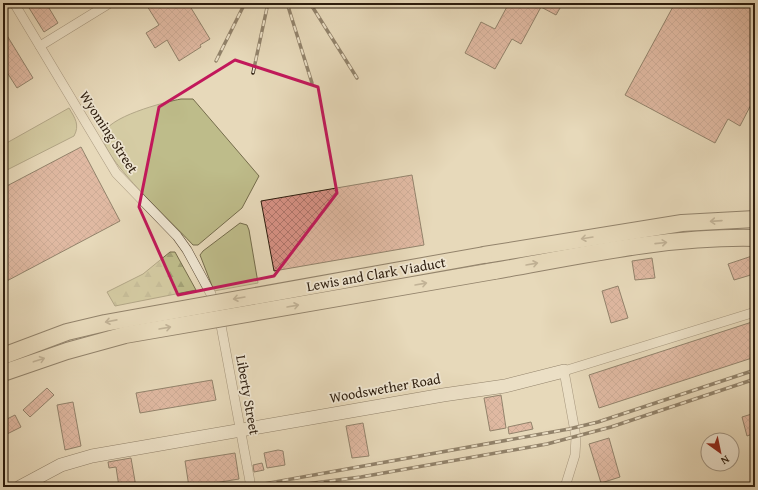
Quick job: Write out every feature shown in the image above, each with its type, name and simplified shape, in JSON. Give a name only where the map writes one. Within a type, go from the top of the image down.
[{"type":"highway","name":"Lewis and Clark Viaduct","points":[[3,356],[67,332],[150,314],[477,256],[682,223],[755,220]]},
{"type":"highway","name":"Lewis and Clark Viaduct","points":[[3,373],[67,351],[125,335],[646,245],[691,240],[755,238]]},
{"type":"street","name":"Wyoming Street","points":[[14,3],[116,173],[169,227],[187,250],[211,294],[216,308]]},
{"type":"street","points":[[40,46],[110,3]]},
{"type":"street","name":"Liberty Street","points":[[216,308],[220,320],[251,487]]},
{"type":"street","name":"Woodswether Road","points":[[20,487],[61,465],[88,457],[443,394],[506,386],[564,371],[755,312]]},
{"type":"street","points":[[564,371],[576,437],[575,455],[565,487]]},
{"type":"highlighted area","points":[[235,60],[318,87],[337,193],[274,276],[178,295],[139,207],[159,107]]},
{"type":"green space","points":[[181,99],[193,99],[259,176],[242,208],[198,245],[193,245],[126,175],[114,160],[106,146],[103,136],[106,129],[124,117],[162,103]]},
{"type":"green space","points":[[69,108],[77,125],[74,136],[3,172],[3,145]]},
{"type":"green space","points":[[240,223],[247,225],[249,230],[258,283],[214,291],[200,255],[203,251]]},
{"type":"green space","points":[[170,252],[175,252],[196,290],[115,306],[107,292],[143,274]]},
{"type":"building","points":[[26,3],[46,3],[58,23],[44,32]]},
{"type":"building","points":[[152,3],[188,3],[210,39],[200,45],[201,47],[179,61],[167,40],[155,48],[146,33],[159,25],[147,6]]},
{"type":"building","points":[[509,3],[563,3],[556,15],[541,7],[521,44],[512,39],[495,69],[465,53],[481,22],[495,29]]},
{"type":"building","points":[[675,3],[755,3],[755,68],[752,75],[755,77],[755,97],[740,126],[728,119],[715,143],[625,95]]},
{"type":"building","points":[[3,29],[33,78],[17,88],[3,66]]},
{"type":"building","points":[[81,147],[120,221],[3,283],[3,188]]},
{"type":"building","points":[[412,175],[424,245],[274,271],[261,201]]},
{"type":"building","points":[[755,255],[755,277],[754,274],[734,280],[728,264]]},
{"type":"building","points":[[652,258],[655,278],[635,280],[632,261]]},
{"type":"building","points":[[618,286],[628,318],[611,323],[602,291]]},
{"type":"building","points":[[755,321],[755,357],[599,408],[589,375]]},
{"type":"building","points":[[212,380],[216,400],[140,413],[136,393]]},
{"type":"building","points":[[47,388],[54,395],[30,417],[23,410]]},
{"type":"building","points":[[501,395],[506,428],[490,431],[484,398]]},
{"type":"building","points":[[73,402],[81,446],[65,450],[57,405]]},
{"type":"building","points":[[755,413],[755,433],[747,436],[742,417]]},
{"type":"building","points":[[15,415],[21,427],[3,436],[3,421]]},
{"type":"building","points":[[531,422],[533,429],[509,434],[508,427]]},
{"type":"building","points":[[363,423],[369,456],[352,458],[346,426]]},
{"type":"building","points":[[609,438],[620,477],[601,483],[589,444]]},
{"type":"building","points":[[278,450],[283,451],[285,465],[267,468],[264,453]]},
{"type":"building","points":[[235,453],[239,479],[189,487],[185,461]]},
{"type":"building","points":[[131,458],[136,487],[119,487],[116,467],[109,468],[108,462]]},
{"type":"building","points":[[262,463],[264,470],[254,472],[253,465]]},
{"type":"railway","points":[[216,61],[245,3]]},
{"type":"railway","points":[[253,73],[268,3]]},
{"type":"railway","points":[[287,3],[312,83]]},
{"type":"railway","points":[[310,3],[357,78]]},
{"type":"railway","points":[[247,487],[569,429],[598,422],[755,370]]},
{"type":"railway","points":[[282,487],[361,477],[547,444],[611,427],[755,379]]}]
